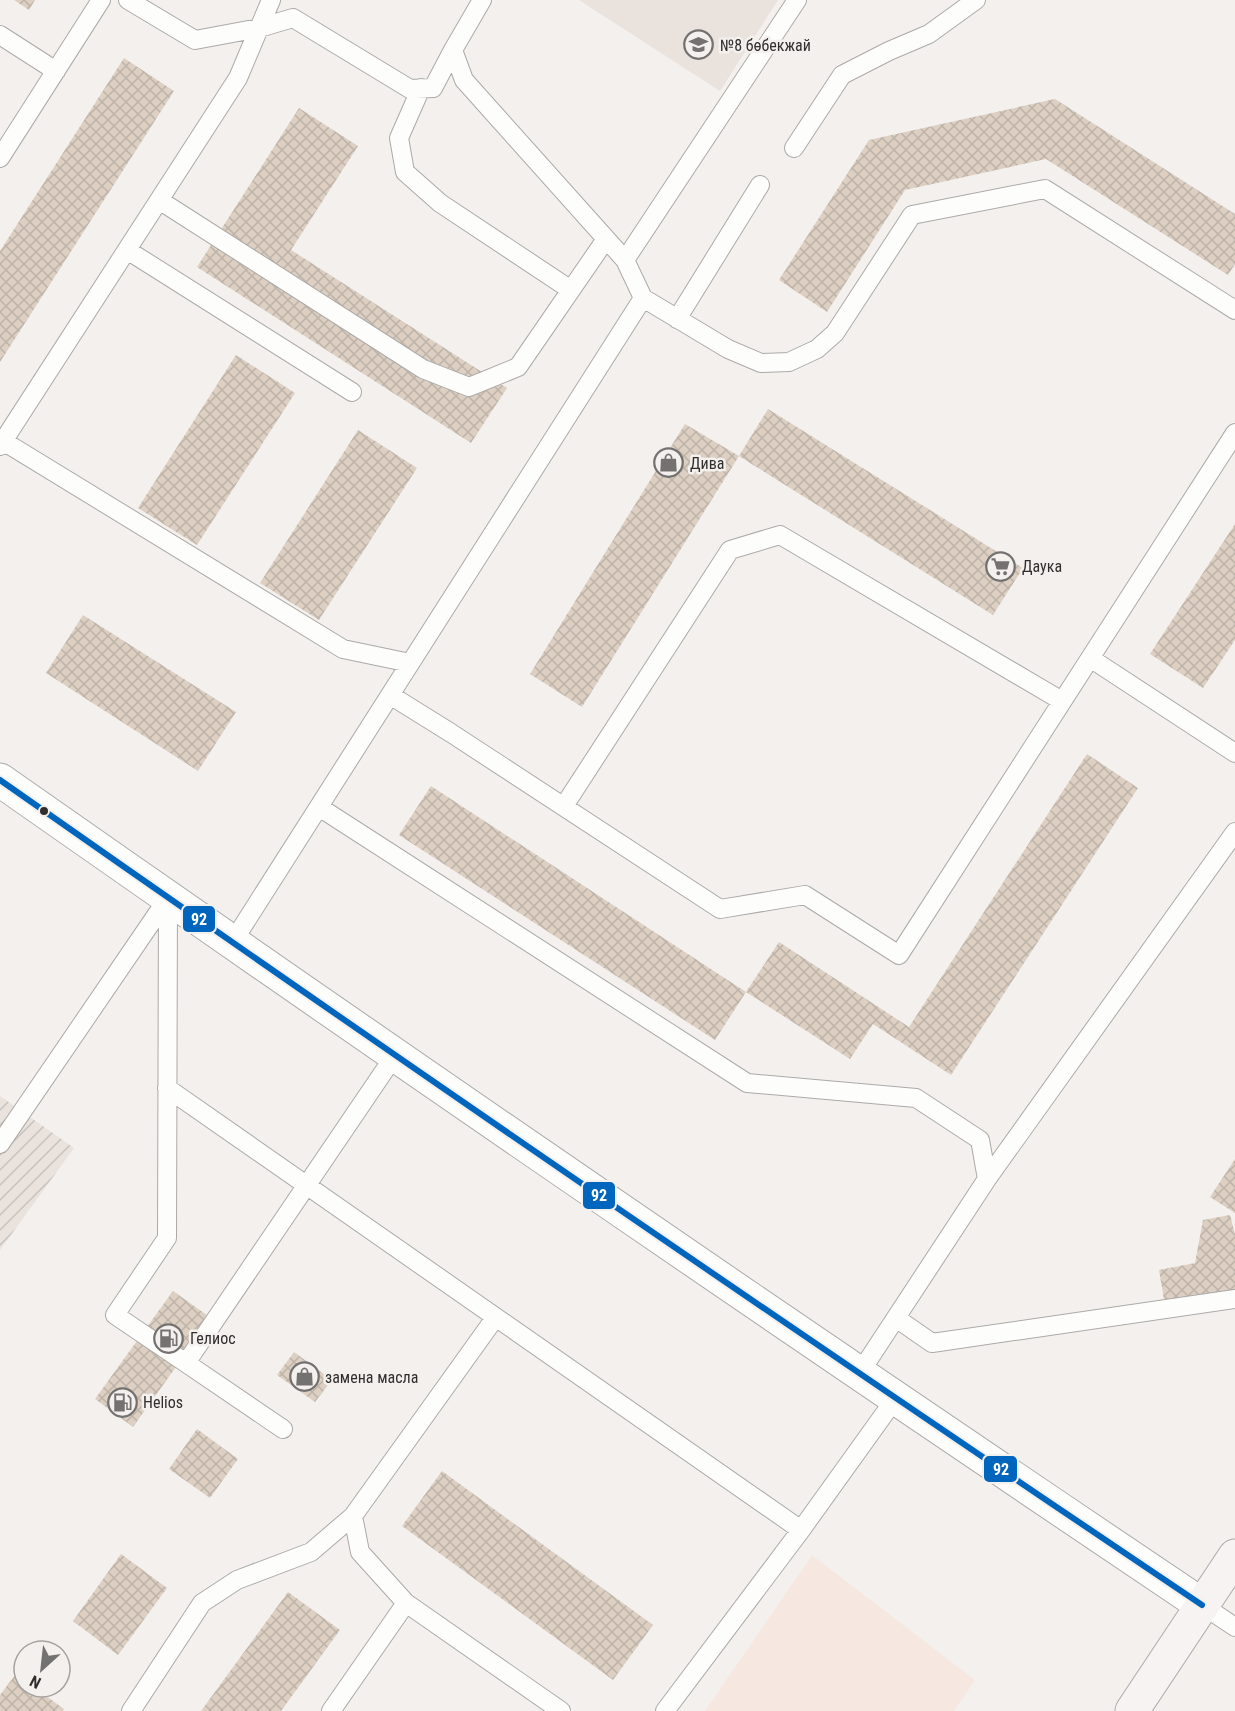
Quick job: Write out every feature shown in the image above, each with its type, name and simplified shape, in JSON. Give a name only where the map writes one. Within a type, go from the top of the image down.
[{"type":"main road","points":[[1132,1711],[1235,1556]]},
{"type":"street","points":[[0,780],[232,943],[859,1374],[1202,1605]]},
{"type":"lane","points":[[0,158],[101,0]]},
{"type":"lane","points":[[128,0],[195,40],[259,28],[293,18],[410,89],[433,88],[482,0]]},
{"type":"lane","points":[[271,0],[238,78],[2,444],[343,650],[411,663]]},
{"type":"lane","points":[[625,261],[797,0]]},
{"type":"lane","points":[[794,148],[842,75],[929,34],[976,0]]},
{"type":"lane","points":[[0,35],[56,71]]},
{"type":"lane","points":[[453,50],[464,80],[625,261],[643,298],[728,349],[761,363],[789,362],[818,350],[835,333],[912,215],[1045,189],[1235,310]]},
{"type":"lane","points":[[422,88],[399,138],[405,172],[440,203],[571,290]]},
{"type":"lane","points":[[677,319],[760,185]]},
{"type":"lane","points":[[159,200],[423,369],[469,387],[518,367],[606,239]]},
{"type":"lane","points":[[127,250],[352,392]]},
{"type":"lane","points":[[232,943],[643,298]]},
{"type":"lane","points":[[390,695],[720,909],[805,895],[899,955],[1235,433]]},
{"type":"lane","points":[[564,806],[730,550],[780,535],[1062,701]]},
{"type":"lane","points":[[1090,658],[1235,753]]},
{"type":"lane","points":[[319,807],[747,1083],[916,1098],[980,1140],[987,1179]]},
{"type":"lane","points":[[859,1374],[987,1179],[1235,832]]},
{"type":"lane","points":[[168,898],[166,1239],[116,1315],[283,1429]]},
{"type":"lane","points":[[0,1144],[168,898]]},
{"type":"lane","points":[[186,1363],[395,1055]]},
{"type":"lane","points":[[167,1088],[801,1530]]},
{"type":"lane","points":[[896,1318],[932,1343],[1235,1299]]},
{"type":"lane","points":[[131,1711],[202,1603],[237,1580],[311,1551],[353,1516],[495,1318]]},
{"type":"lane","points":[[665,1711],[801,1530],[895,1398]]},
{"type":"lane","points":[[353,1516],[360,1552],[406,1603],[561,1711]]},
{"type":"lane","points":[[331,1711],[406,1603]]},
{"type":"lane","points":[[1202,1605],[1235,1627]]},
{"type":"shaded area","name":"№8 бөбекжай","points":[[579,0],[778,0],[720,91]]},
{"type":"shaded area","points":[[0,1096],[74,1148],[0,1250]]},
{"type":"shaded area","points":[[812,1555],[975,1680],[954,1711],[705,1711]]},
{"type":"building","points":[[14,0],[35,0],[29,10]]},
{"type":"building","points":[[124,58],[174,91],[0,362],[0,251]]},
{"type":"building","points":[[1055,99],[1235,214],[1235,264],[1228,275],[1046,159],[905,190],[827,312],[779,280],[869,140]]},
{"type":"building","points":[[299,108],[358,146],[291,250],[507,388],[471,443],[197,267]]},
{"type":"building","points":[[236,355],[295,393],[197,545],[138,508]]},
{"type":"building","points":[[768,409],[1023,568],[993,615],[739,456]]},
{"type":"building","points":[[685,424],[739,456],[582,707],[530,674]]},
{"type":"building","points":[[358,430],[417,468],[319,620],[260,583]]},
{"type":"building","points":[[1235,524],[1235,640],[1203,688],[1150,654]]},
{"type":"building","points":[[83,615],[236,712],[198,771],[46,673]]},
{"type":"building","points":[[1087,754],[1138,788],[951,1075],[873,1024],[850,1059],[746,992],[779,942],[909,1027]]},
{"type":"building","points":[[431,786],[746,992],[715,1040],[399,835]]},
{"type":"building","points":[[1235,1159],[1235,1213],[1210,1197]]},
{"type":"building","points":[[1230,1215],[1235,1234],[1235,1291],[1165,1305],[1159,1270],[1195,1263],[1203,1220]]},
{"type":"building","points":[[173,1291],[211,1318],[133,1427],[95,1399]]},
{"type":"building","name":"замена масла","points":[[294,1352],[332,1380],[315,1402],[277,1375]]},
{"type":"building","points":[[197,1429],[238,1459],[210,1498],[169,1469]]},
{"type":"building","points":[[442,1471],[653,1625],[613,1680],[402,1526]]},
{"type":"building","points":[[121,1554],[167,1588],[118,1655],[73,1621]]},
{"type":"building","points":[[288,1592],[340,1630],[281,1711],[201,1711]]},
{"type":"building","points":[[12,1679],[12,1699],[50,1699],[64,1709],[63,1711],[0,1711],[0,1695]]},
{"type":"transit line","name":"92","points":[[0,780],[599,1196],[1202,1605]]},
{"type":"place","name":"№8 бөбекжай","points":[[699,45]]},
{"type":"place","name":"Дива","points":[[669,463]]},
{"type":"place","name":"Даука","points":[[1001,566]]},
{"type":"place","name":"Гелиос","points":[[169,1338]]},
{"type":"place","name":"замена масла","points":[[304,1377]]},
{"type":"place","name":"Helios","points":[[122,1402]]}]
